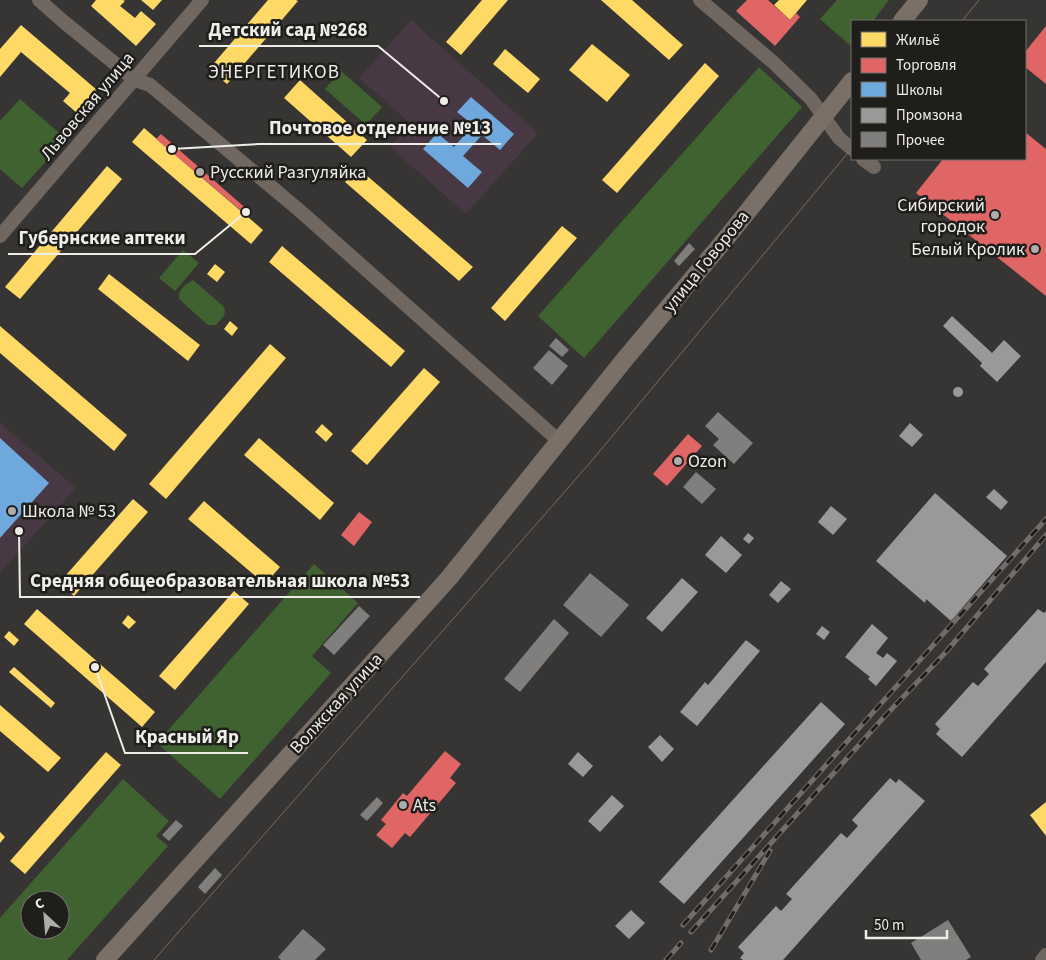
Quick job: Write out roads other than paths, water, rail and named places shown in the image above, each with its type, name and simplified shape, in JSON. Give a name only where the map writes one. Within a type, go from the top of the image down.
[{"type":"main road","points":[[903,20],[919,0]]},
{"type":"main road","name":"улица Говорова","points":[[559,441],[728,236],[851,82]]},
{"type":"main road","name":"Волжская улица","points":[[105,960],[448,578],[559,441]]},
{"type":"street","points":[[39,0],[135,80],[150,85],[292,204],[559,441]]},
{"type":"street","name":"Львовская улица","points":[[0,236],[202,0]]},
{"type":"street","points":[[700,0],[774,63],[811,99],[839,138],[851,148]]},
{"type":"street","points":[[1042,960],[1046,955]]},
{"type":"tram line","points":[[963,20],[979,0]]},
{"type":"tram line","points":[[154,960],[589,464],[851,149]]},
{"type":"railway","points":[[683,925],[1046,519]]},
{"type":"railway","points":[[691,932],[884,717],[945,653],[1046,535]]},
{"type":"railway","points":[[711,950],[770,851]]},
{"type":"railway","points":[[666,960],[681,943]]},
{"type":"place","name":"Детский сад №268","points":[[444,101]]},
{"type":"place","name":"Почтовое отделение №13","points":[[172,149]]},
{"type":"place","name":"Русский Разгуляйка","points":[[200,172]]},
{"type":"place","name":"Губернские аптеки","points":[[246,212]]},
{"type":"place","name":"Сибирский городок","points":[[995,215]]},
{"type":"place","name":"Белый Кролик","points":[[1035,249]]},
{"type":"place","name":"Ozon","points":[[678,461]]},
{"type":"place","name":"Школа № 53","points":[[12,511]]},
{"type":"place","name":"Средняя общеобразовательная школа №53","points":[[19,531]]},
{"type":"place","name":"Красный Яр","points":[[95,667]]},
{"type":"place","name":"Ats","points":[[403,805]]},
{"type":"district","name":"ЭНЕРГЕТИКОВ","points":[[274,71]]}]
